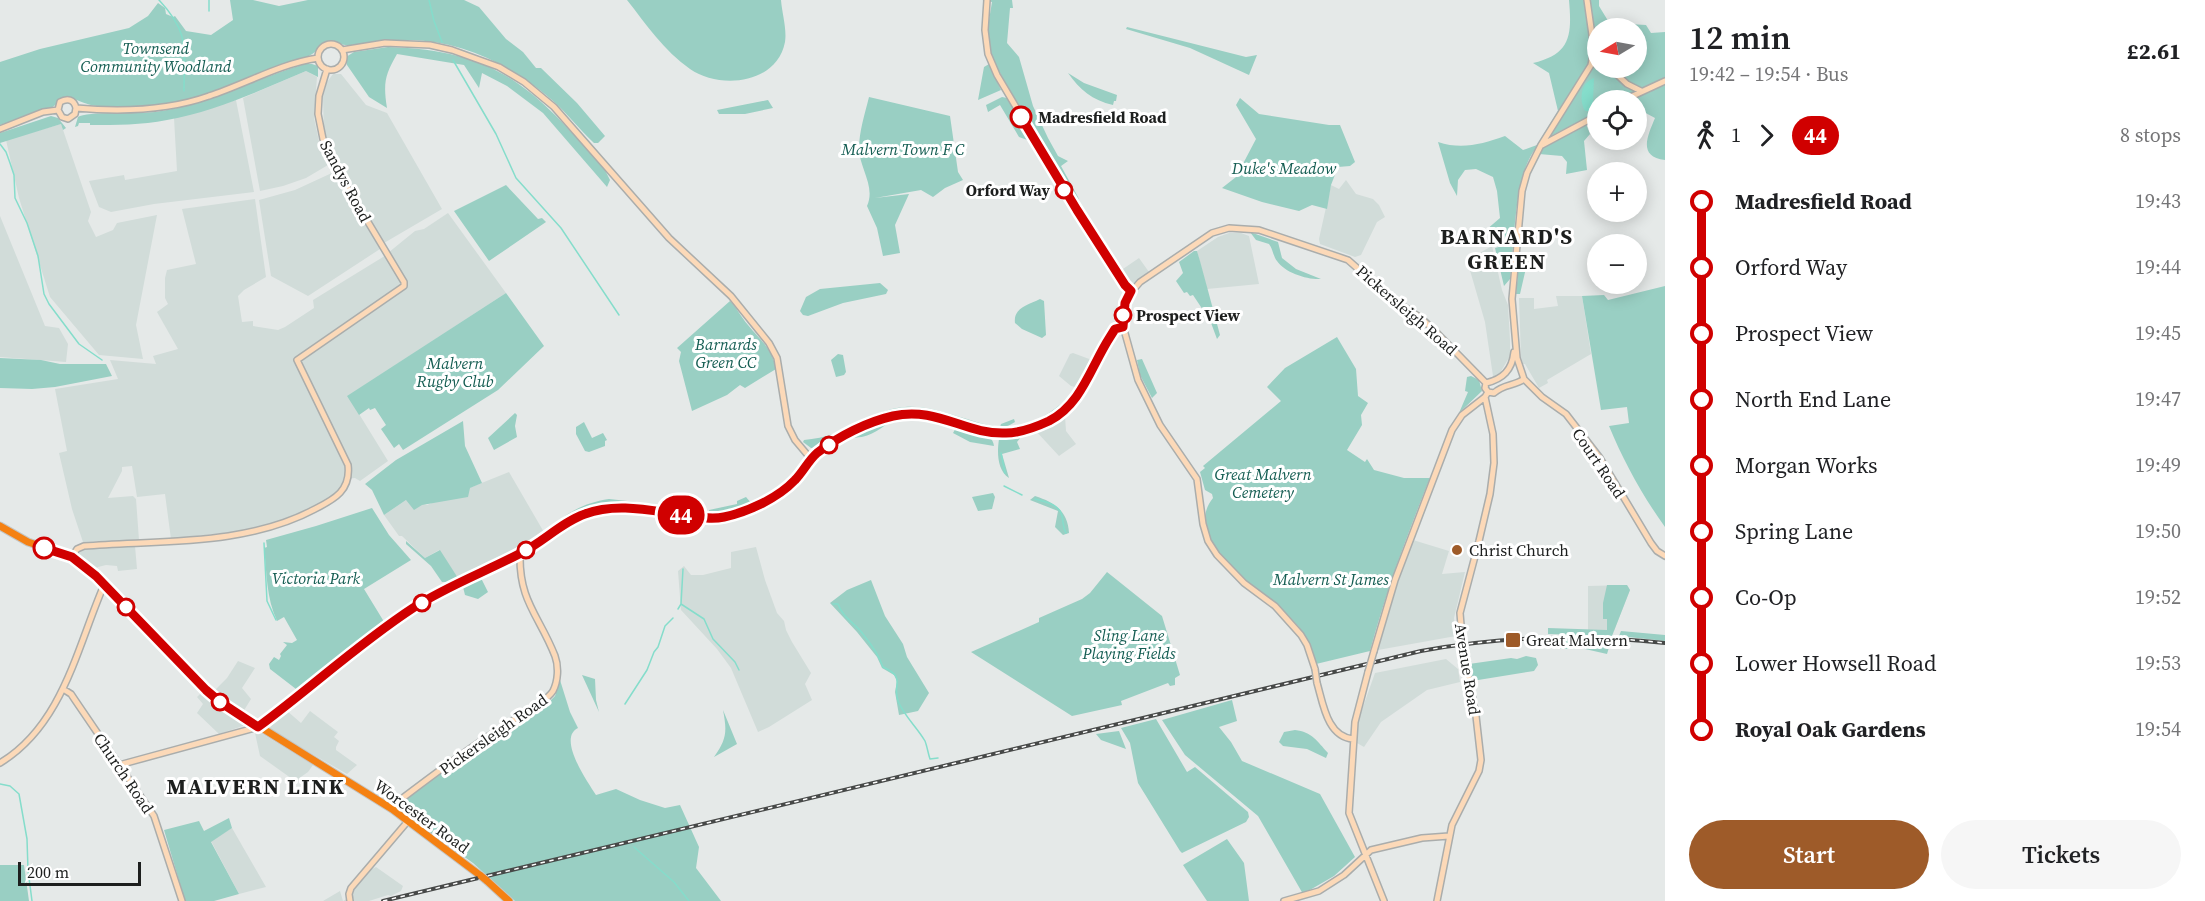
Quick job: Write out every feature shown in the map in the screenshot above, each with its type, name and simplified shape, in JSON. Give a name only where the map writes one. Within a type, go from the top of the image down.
[{"type":"highway","name":"Worcester Road","points":[[0,526],[28,542],[72,557],[104,585],[220,702],[392,809],[484,878],[509,901]]},
{"type":"street","points":[[987,0],[986,42],[988,54],[997,75],[1077,210],[1131,291],[1125,303],[1123,327],[1138,380],[1166,433],[1197,478],[1205,533],[1212,549],[1244,583],[1275,606],[1301,635],[1310,651],[1323,710],[1332,726],[1343,736],[1353,739]]},
{"type":"street","points":[[1587,0],[1590,18]]},
{"type":"street","points":[[342,50],[377,44],[406,43],[430,45],[473,56],[499,67],[524,82],[554,107],[669,238],[731,296],[769,343],[777,358],[788,426],[795,440],[811,459]]},
{"type":"street","points":[[327,44],[335,45],[342,50],[343,56],[340,65],[332,69],[322,66],[318,57],[320,49],[327,44]]},
{"type":"street","points":[[76,108],[121,110],[174,106],[208,97],[278,68],[318,57]]},
{"type":"street","name":"Sandys Road","points":[[72,557],[77,549],[84,546],[183,541],[262,529],[304,516],[342,493],[347,481],[348,465],[297,360],[404,286],[404,282],[335,167],[321,136],[318,108],[327,69]]},
{"type":"street","points":[[1384,901],[1348,813],[1355,722],[1395,580],[1452,430],[1462,415],[1486,395],[1494,393],[1499,387],[1524,379],[1517,358],[1512,289],[1522,191],[1527,173],[1541,145],[1587,71]]},
{"type":"street","points":[[1621,78],[1639,90]]},
{"type":"street","points":[[1643,90],[1665,81]]},
{"type":"street","points":[[64,100],[72,101],[76,108],[75,114],[68,119],[62,117],[58,110],[60,102],[64,100]]},
{"type":"street","points":[[0,129],[43,112],[58,110]]},
{"type":"street","points":[[1541,145],[1587,121]]},
{"type":"street","name":"Pickersleigh Road","points":[[1131,291],[1140,282],[1212,233],[1229,228],[1259,230],[1348,260],[1390,297],[1438,333],[1486,383]]},
{"type":"street","points":[[119,765],[258,727],[298,698],[360,646],[414,608],[484,570],[520,554],[582,514],[601,509],[626,508],[715,519],[746,511],[784,489],[794,481],[811,459],[829,445],[851,432],[895,415],[912,413],[933,415],[967,426],[1006,434],[1037,426],[1064,412],[1075,400],[1115,329],[1123,327]]},
{"type":"street","points":[[1486,383],[1501,378],[1510,366],[1514,355],[1515,335]]},
{"type":"street","points":[[1510,366],[1516,365],[1522,371]]},
{"type":"street","name":"Court Road","points":[[1524,379],[1542,397],[1566,414],[1600,458],[1651,543],[1665,556]]},
{"type":"street","name":"Avenue Road","points":[[1437,901],[1452,825],[1479,771],[1481,760],[1460,613],[1490,494],[1494,464],[1493,434],[1486,383]]},
{"type":"street","name":"Pickersleigh Road","points":[[392,809],[404,797],[489,735],[541,703],[553,691],[557,663],[524,594],[520,554]]},
{"type":"street","points":[[0,763],[17,752],[30,739],[51,710],[63,689],[85,638],[104,585]]},
{"type":"street","name":"Church Road","points":[[63,689],[71,694],[155,820],[182,901]]},
{"type":"street","points":[[350,899],[351,888],[408,821]]},
{"type":"street","points":[[1284,901],[1320,891],[1344,875],[1371,850],[1422,838],[1449,836]]},
{"type":"shaded area","points":[[306,71],[317,77],[314,118],[320,146],[328,165],[306,178],[260,191],[243,98]]},
{"type":"shaded area","points":[[333,74],[341,74],[366,105],[387,113],[442,209],[384,243],[324,137],[323,97],[327,82]]},
{"type":"shaded area","points":[[1594,78],[1593,90],[1587,90],[1587,111],[1585,111],[1582,92],[1589,80]]},
{"type":"shaded area","points":[[236,100],[254,192],[154,204],[111,212],[99,207],[89,181],[124,175],[125,180],[177,171],[174,118]]},
{"type":"shaded area","points":[[61,124],[91,212],[88,221],[96,237],[113,230],[117,223],[157,215],[136,325],[143,359],[99,355],[50,297],[19,198],[6,140]]},
{"type":"shaded area","points":[[334,172],[380,249],[308,296],[271,276],[259,200],[295,190]]},
{"type":"shaded area","points":[[1346,180],[1356,194],[1373,199],[1385,217],[1377,222],[1361,255],[1355,257],[1320,244],[1319,239],[1331,185],[1339,189]]},
{"type":"shaded area","points":[[255,199],[266,277],[238,296],[242,322],[253,321],[253,326],[278,330],[285,327],[314,308],[313,300],[383,257],[415,231],[424,229],[448,213],[506,293],[348,396],[388,461],[360,481],[355,478],[345,479],[336,494],[303,513],[273,525],[171,539],[165,494],[137,497],[132,466],[122,467],[108,498],[133,496],[136,499],[139,540],[83,542],[72,509],[59,453],[67,451],[55,389],[118,379],[110,360],[156,364],[153,356],[178,349],[157,312],[168,304],[165,298],[167,270],[196,264],[182,209]]},
{"type":"shaded area","points":[[0,216],[45,326],[59,328],[68,344],[66,362],[0,357]]},
{"type":"shaded area","points":[[1229,233],[1249,236],[1259,284],[1207,289],[1197,251],[1218,237]]},
{"type":"shaded area","points":[[1492,246],[1502,290],[1508,305],[1510,340],[1510,356],[1497,378],[1493,376],[1485,322],[1467,260]]},
{"type":"shaded area","points":[[1139,258],[1149,272],[1132,284],[1128,283],[1120,271]]},
{"type":"shaded area","points":[[1556,296],[1582,296],[1591,354],[1547,380],[1548,383],[1539,388],[1521,357],[1519,298],[1534,298],[1534,309],[1558,306]]},
{"type":"shaded area","points":[[1070,354],[1092,360],[1079,388],[1071,386],[1059,376]]},
{"type":"shaded area","points":[[1065,416],[1066,431],[1076,444],[1059,456],[1034,429]]},
{"type":"shaded area","points":[[509,472],[545,534],[512,553],[458,578],[439,550],[425,558],[402,536],[399,536],[384,515],[406,500],[427,505]]},
{"type":"shaded area","name":"Malvern St James","points":[[1413,540],[1449,551],[1442,574],[1465,572],[1454,618],[1456,636],[1378,650],[1386,617]]},
{"type":"shaded area","points":[[135,546],[137,569],[118,571],[117,566],[106,565],[95,570],[78,555],[87,549]]},
{"type":"shaded area","points":[[756,547],[777,613],[784,621],[792,642],[811,673],[805,684],[812,700],[758,732],[731,668],[717,649],[681,610],[678,571],[684,566],[691,575],[703,575],[731,568],[731,552]]},
{"type":"shaded area","points":[[1627,585],[1630,590],[1614,631],[1588,630],[1588,586]]},
{"type":"shaded area","points":[[1446,659],[1458,669],[1460,682],[1427,690],[1381,722],[1364,747],[1357,743],[1358,721],[1375,673]]},
{"type":"shaded area","points":[[238,661],[255,668],[242,688],[251,699],[243,712],[214,691],[227,678]]},
{"type":"shaded area","points":[[203,691],[246,725],[219,734],[197,713],[203,704],[197,697]]},
{"type":"shaded area","points":[[286,710],[301,723],[310,711],[338,732],[334,737],[339,741],[336,750],[357,765],[347,774],[269,729],[278,716]]},
{"type":"shaded area","points":[[259,732],[313,765],[308,772],[295,781],[260,756],[255,733]]},
{"type":"shaded area","points":[[232,828],[266,887],[239,894],[211,841]]},
{"type":"shaded area","points":[[376,867],[403,886],[401,891],[391,896],[369,901],[343,901],[352,896],[355,888]]},
{"type":"shaded area","points":[[340,891],[343,901],[323,901]]},
{"type":"green space","name":"Townsend Community Woodland","points":[[230,0],[253,0],[279,6],[308,0],[464,0],[479,7],[506,39],[523,52],[536,68],[541,68],[577,103],[605,136],[598,143],[594,143],[553,100],[531,83],[499,64],[465,49],[429,41],[410,40],[348,45],[327,42],[306,57],[188,99],[149,106],[110,107],[93,105],[67,97],[51,108],[0,125],[0,62],[40,49],[129,28],[148,16],[158,3],[165,8],[166,14],[175,16],[186,31],[211,35],[233,20]]},
{"type":"green space","points":[[627,0],[781,0],[785,42],[780,56],[771,67],[759,75],[731,81],[716,80],[690,69],[672,54]]},
{"type":"green space","points":[[982,0],[1012,0],[1013,8],[1010,8],[1007,43],[1019,57],[1033,106],[1048,138],[1058,156],[1068,161],[1061,166],[1078,197],[1083,212],[1024,116],[989,53],[988,26],[992,2]]},
{"type":"green space","points":[[1569,0],[1599,0],[1599,6],[1606,18],[1587,18],[1587,78],[1647,78],[1647,27],[1651,33],[1665,32],[1665,160],[1656,158],[1648,150],[1648,138],[1655,118],[1647,114],[1647,90],[1587,90],[1587,118],[1546,139],[1531,155],[1520,188],[1510,279],[1504,286],[1495,248],[1502,246],[1502,240],[1486,230],[1500,218],[1493,177],[1476,169],[1465,170],[1458,180],[1457,196],[1450,183],[1438,142],[1455,146],[1472,145],[1505,136],[1523,150],[1537,145],[1558,111],[1549,73],[1533,63],[1546,59],[1562,48],[1569,33]]},
{"type":"green space","points":[[1127,27],[1246,57],[1257,55],[1249,75],[1190,48],[1126,29]]},
{"type":"green space","points":[[388,47],[427,50],[459,56],[488,66],[513,80],[536,97],[558,118],[605,170],[610,180],[607,187],[543,113],[507,86],[482,73],[479,88],[464,65],[397,54],[386,80],[387,108],[369,97],[347,65],[346,57],[354,52]]},
{"type":"green space","points":[[305,64],[318,66],[318,77],[306,71],[238,99],[185,116],[148,123],[90,125],[90,123],[79,123],[75,127],[78,117],[83,115],[148,113],[175,109],[213,98]]},
{"type":"green space","points":[[989,64],[1001,90],[978,100],[984,67]]},
{"type":"green space","points":[[1068,73],[1084,83],[1117,95],[1116,101],[1113,105],[1093,97],[1082,89]]},
{"type":"green space","name":"Malvern Town F C","points":[[869,97],[950,116],[958,172],[963,180],[945,188],[933,197],[921,190],[875,198],[909,194],[895,225],[900,253],[883,256],[877,228],[867,206],[870,191],[859,148]]},
{"type":"green space","points":[[1002,97],[1007,98],[1033,142],[1019,137],[1000,105],[988,112],[986,105]]},
{"type":"green space","name":"Duke's Meadow","points":[[1240,98],[1259,114],[1340,125],[1355,162],[1350,166],[1338,167],[1331,185],[1327,209],[1312,205],[1299,211],[1262,202],[1222,188],[1236,177],[1256,139],[1236,105]]},
{"type":"green space","points":[[768,100],[773,108],[745,114],[719,114],[717,110]]},
{"type":"green space","points":[[51,116],[58,118],[66,128],[63,130],[61,124],[0,143],[0,133]]},
{"type":"green space","points":[[1586,124],[1587,138],[1584,141],[1587,170],[1566,174],[1567,162],[1562,156],[1539,154],[1543,147]]},
{"type":"green space","points":[[506,185],[538,219],[542,218],[546,222],[489,261],[454,211]]},
{"type":"green space","points":[[1250,232],[1278,242],[1282,258],[1296,269],[1321,279],[1303,277],[1285,269],[1276,259],[1269,244],[1256,240]]},
{"type":"green space","points":[[1197,251],[1220,335],[1217,339],[1207,312],[1205,313],[1193,295],[1184,293],[1176,281],[1183,273],[1179,262]]},
{"type":"green space","points":[[1520,253],[1527,254],[1526,268],[1520,294],[1516,294]]},
{"type":"green space","points":[[880,283],[888,290],[886,294],[843,303],[808,316],[803,315],[800,311],[806,297],[820,289]]},
{"type":"green space","points":[[1665,286],[1665,527],[1634,478],[1609,426],[1629,423],[1627,407],[1601,410],[1582,296],[1604,295],[1608,300],[1632,294],[1647,294],[1647,290]]},
{"type":"green space","name":"Malvern Rugby Club","points":[[506,293],[544,346],[498,390],[403,450],[399,444],[394,448],[381,429],[386,425],[375,408],[370,410],[369,408],[359,415],[347,396]]},
{"type":"green space","points":[[1040,299],[1044,301],[1046,335],[1042,338],[1022,329],[1015,323],[1019,310]]},
{"type":"green space","name":"Barnards Green CC","points":[[730,301],[769,350],[776,369],[745,388],[740,385],[727,395],[692,411],[679,361],[681,352],[677,348]]},
{"type":"green space","name":"Great Malvern Cemetery","points":[[1337,337],[1356,369],[1358,396],[1368,403],[1361,415],[1362,425],[1347,450],[1365,462],[1367,459],[1374,470],[1404,478],[1430,478],[1397,564],[1370,651],[1316,664],[1298,626],[1233,568],[1218,550],[1208,532],[1205,515],[1213,498],[1212,494],[1205,490],[1200,472],[1205,468],[1203,466],[1281,401],[1267,387],[1285,368]]},
{"type":"green space","points":[[838,354],[843,355],[846,372],[836,377],[831,360]]},
{"type":"green space","points":[[0,358],[41,360],[60,364],[106,364],[112,376],[55,387],[0,388]]},
{"type":"green space","points":[[1142,359],[1157,393],[1152,398],[1140,375],[1137,360]]},
{"type":"green space","points":[[1471,376],[1479,380],[1482,391],[1459,413],[1468,392],[1465,391],[1467,377]]},
{"type":"green space","points":[[1075,390],[1067,401],[1046,417],[1023,427],[997,429],[940,414],[912,410],[874,418],[815,448],[803,442],[836,433],[886,411],[905,407],[941,411],[1000,427],[1001,424],[1014,419],[1015,422],[1008,428],[1037,420],[1061,404]]},
{"type":"green space","points":[[515,413],[517,415],[515,426],[517,437],[494,450],[488,438]]},
{"type":"green space","points":[[893,420],[872,434],[848,438],[859,431]]},
{"type":"green space","name":"Malvern Rugby Club","points":[[463,421],[465,446],[482,483],[470,488],[468,497],[422,505],[414,510],[406,500],[384,515],[372,490],[365,484],[396,460]]},
{"type":"green space","points":[[584,422],[592,438],[603,433],[607,440],[605,446],[589,452],[585,451],[576,434],[576,427]]},
{"type":"green space","points":[[957,426],[985,434],[993,441],[994,446],[970,442],[953,433]]},
{"type":"green space","points":[[1020,435],[1017,442],[1020,449],[1002,454],[1009,478],[1000,466],[999,439],[1004,436]]},
{"type":"green space","points":[[993,493],[995,497],[992,509],[978,511],[972,497]]},
{"type":"green space","points":[[1035,496],[1048,501],[1063,513],[1069,533],[1063,535],[1055,527],[1058,511],[1030,500]]},
{"type":"green space","points":[[746,497],[752,504],[731,512],[709,515],[709,510],[737,504],[737,501]]},
{"type":"green space","points":[[609,499],[701,509],[701,514],[613,505],[579,513],[559,523],[559,520],[577,509]]},
{"type":"green space","name":"Victoria Park","points":[[372,508],[389,535],[411,560],[364,589],[386,625],[351,650],[306,688],[296,689],[270,669],[269,664],[274,657],[279,660],[280,654],[287,645],[283,642],[292,643],[297,640],[284,617],[277,621],[273,612],[264,548],[267,547],[266,540]]},
{"type":"green space","points":[[406,541],[425,558],[440,550],[458,578],[442,582],[431,566],[406,544]]},
{"type":"green space","name":"Sling Lane Playing Fields","points":[[1107,572],[1162,616],[1180,675],[1175,678],[1175,685],[1170,686],[1168,683],[1121,701],[1122,705],[1072,716],[971,652],[1039,622],[1039,618],[1082,599]]},
{"type":"green space","points":[[481,578],[488,592],[478,599],[465,595],[463,587]]},
{"type":"green space","points":[[871,580],[885,616],[929,693],[918,711],[899,715],[895,692],[897,681],[894,675],[882,668],[877,657],[857,632],[830,603],[847,590]]},
{"type":"green space","points":[[1607,585],[1627,585],[1630,590],[1612,636],[1548,634],[1548,628],[1607,630],[1607,619],[1603,619],[1603,603]]},
{"type":"green space","points":[[1621,631],[1665,635],[1665,641],[1619,636]]},
{"type":"green space","points":[[1547,639],[1611,641],[1607,654],[1585,649],[1560,649],[1559,643],[1547,643]]},
{"type":"green space","points":[[1526,656],[1536,658],[1538,665],[1534,671],[1472,681],[1469,664]]},
{"type":"green space","points":[[582,675],[595,679],[599,712]]},
{"type":"green space","points":[[560,680],[570,712],[578,728],[572,733],[572,750],[596,795],[616,789],[665,808],[680,805],[699,847],[696,868],[721,901],[515,901],[473,863],[404,814],[400,808],[401,803],[484,742],[547,704],[555,696]]},
{"type":"green space","points":[[1232,700],[1237,721],[1219,727],[1242,761],[1320,794],[1355,857],[1334,876],[1303,894],[1258,816],[1185,755],[1162,720]]},
{"type":"green space","points":[[723,710],[737,744],[714,757],[725,735]]},
{"type":"green space","points":[[1156,719],[1187,772],[1195,767],[1248,812],[1249,817],[1246,822],[1182,853],[1180,851],[1138,783],[1130,743],[1121,728]]},
{"type":"green space","points":[[1295,730],[1314,738],[1328,753],[1326,758],[1307,749],[1283,746],[1279,742],[1284,732]]},
{"type":"green space","points":[[1119,731],[1126,749],[1101,740],[1096,734]]},
{"type":"green space","points":[[229,818],[232,828],[211,842],[239,894],[214,901],[185,901],[164,830],[199,821],[204,831]]},
{"type":"green space","points":[[1227,839],[1244,863],[1249,901],[1207,901],[1183,865]]},
{"type":"green space","points":[[0,865],[24,865],[29,901],[0,901]]},
{"type":"waterway","points":[[159,0],[181,32],[184,52],[184,91]]},
{"type":"waterway","points":[[209,0],[209,11]]},
{"type":"waterway","points":[[429,0],[442,42]]},
{"type":"waterway","points":[[453,60],[496,134],[516,178],[561,228],[619,315]]},
{"type":"waterway","points":[[0,144],[10,163],[14,175],[15,198],[27,223],[38,256],[44,294],[79,344],[102,360]]},
{"type":"waterway","points":[[1001,453],[1005,473]]},
{"type":"waterway","points":[[1004,486],[1022,495]]},
{"type":"waterway","points":[[1035,499],[1057,507],[1066,533]]},
{"type":"waterway","points":[[264,543],[267,601],[276,620]]},
{"type":"waterway","points":[[678,609],[681,604],[683,569]]},
{"type":"waterway","points":[[681,604],[704,619],[713,639],[735,662],[739,670]]},
{"type":"waterway","points":[[833,604],[838,604],[843,613],[863,634],[883,667],[895,675],[898,701],[925,741],[930,759],[938,758]]},
{"type":"waterway","points":[[625,704],[647,670],[665,626],[673,618]]},
{"type":"waterway","points":[[0,784],[10,786],[19,794],[27,839],[32,901]]},
{"type":"waterway","points":[[634,847],[674,882],[689,901]]},
{"type":"railway","points":[[383,901],[1421,651],[1482,642],[1543,638],[1604,638],[1665,643]]},
{"type":"bus line","name":"44","points":[[44,548],[72,557],[96,576],[206,690],[258,727],[298,698],[375,634],[414,608],[484,570],[520,554],[582,514],[601,509],[626,508],[715,519],[746,511],[784,489],[794,481],[811,459],[829,445],[864,426],[895,415],[912,413],[933,415],[967,426],[1006,434],[1025,430],[1051,420],[1064,412],[1075,400],[1097,357],[1115,329],[1123,327],[1122,317],[1125,303],[1131,291],[1077,210],[1021,117]]},
{"type":"place","name":"Madresfield Road","points":[[1021,117]]},
{"type":"place","name":"Orford Way","points":[[1064,190]]},
{"type":"place","name":"Prospect View","points":[[1123,315]]},
{"type":"place","name":"Christ Church","points":[[1457,550]]},
{"type":"place","name":"Great Malvern","points":[[1513,640]]},
{"type":"district","name":"BARNARD'S GREEN","points":[[1507,248]]},
{"type":"district","name":"MALVERN LINK","points":[[256,786]]}]
